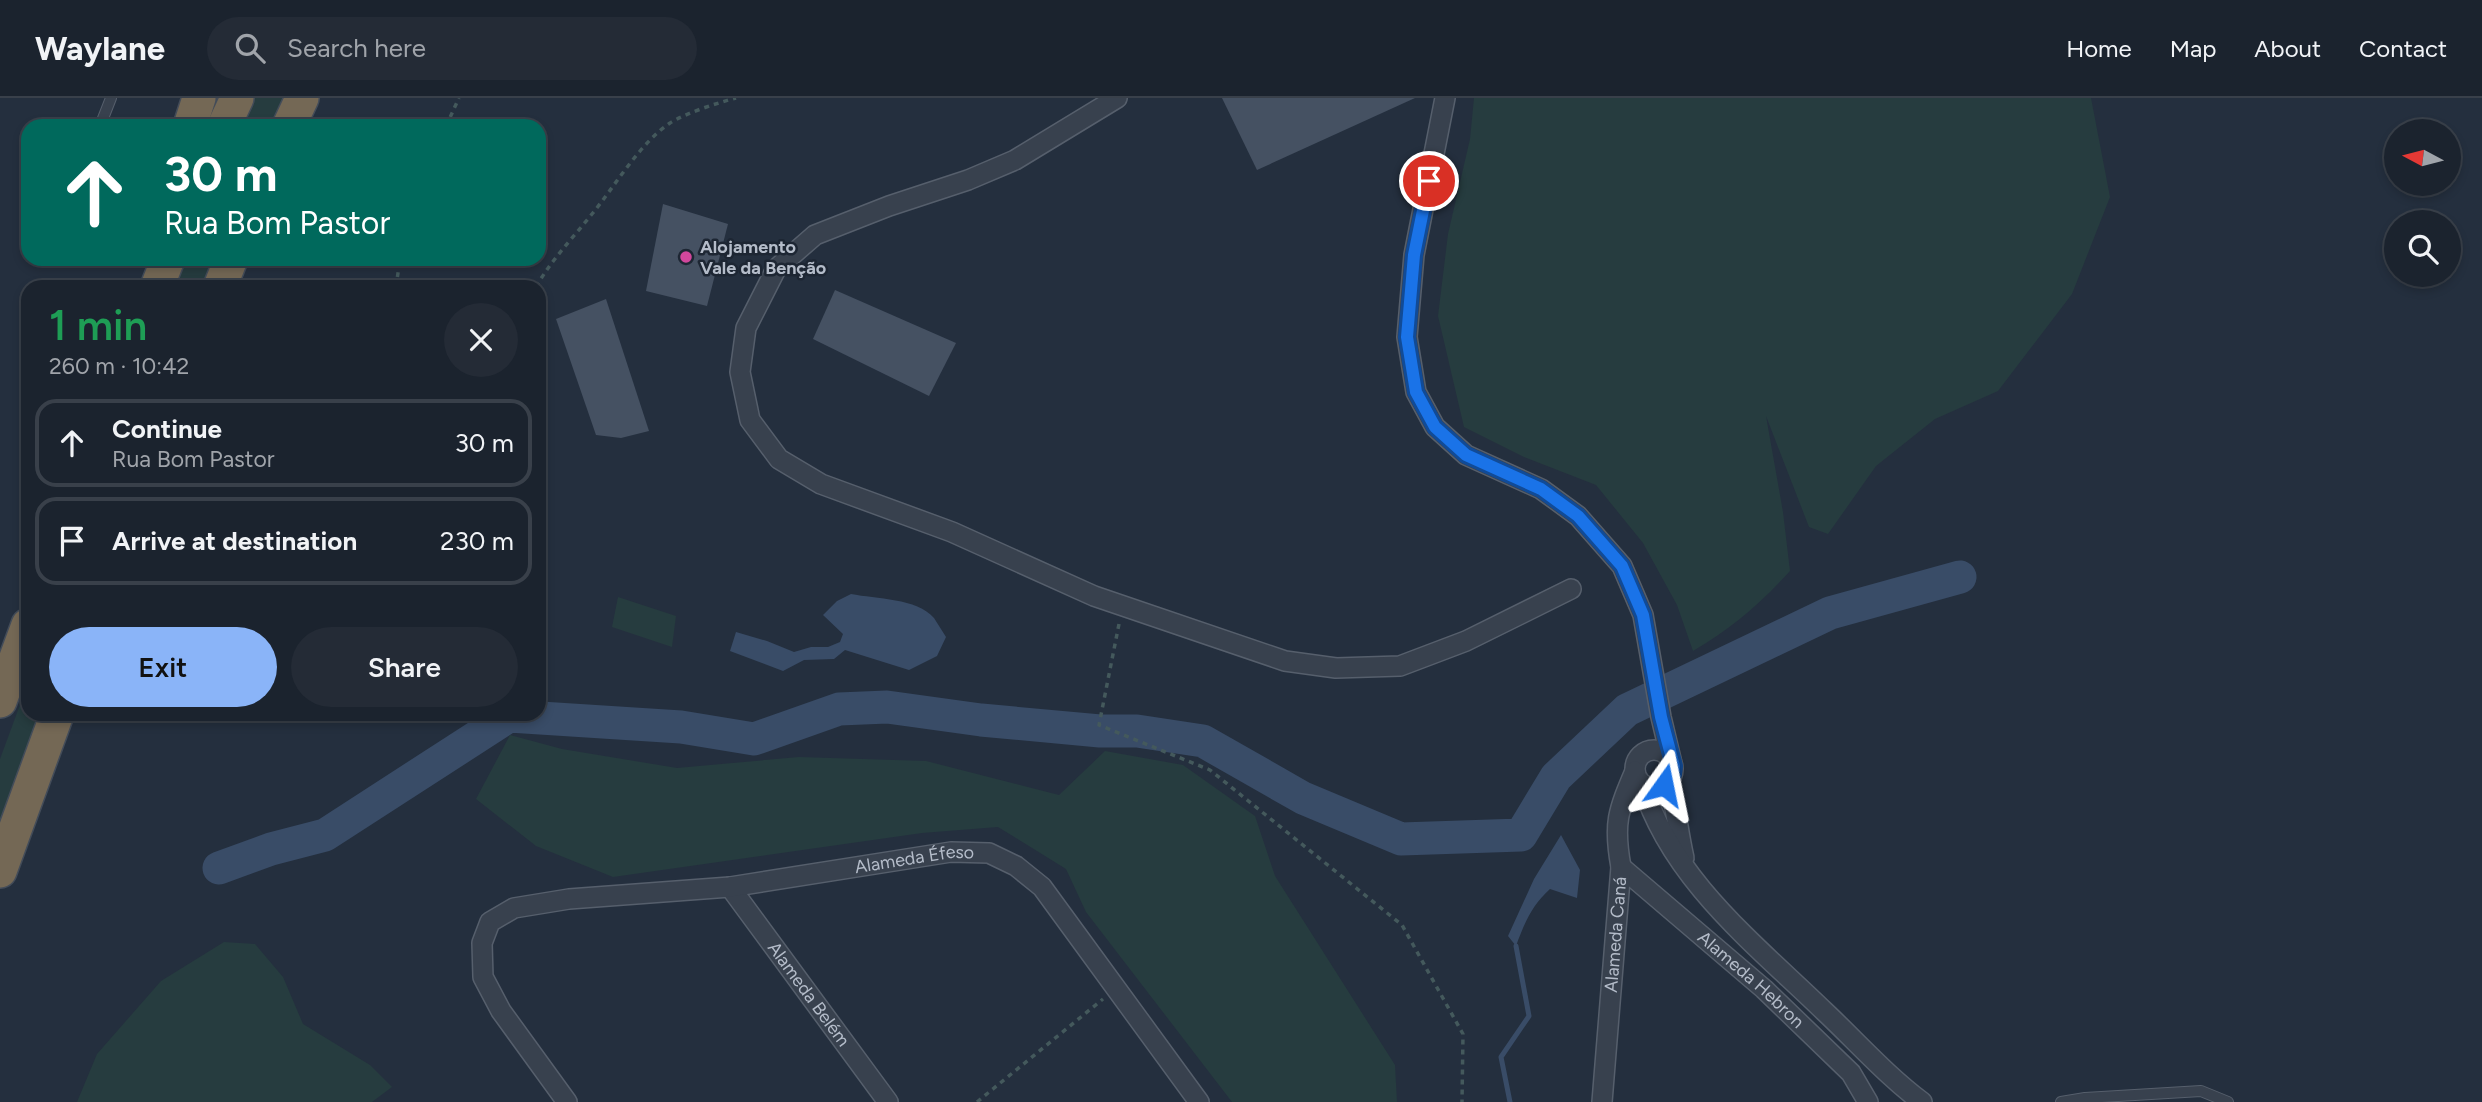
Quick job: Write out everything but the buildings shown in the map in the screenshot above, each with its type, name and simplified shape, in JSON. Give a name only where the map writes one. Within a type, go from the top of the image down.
[{"type":"highway","points":[[192,119],[199,98]]},
{"type":"highway","points":[[226,119],[237,98]]},
{"type":"highway","points":[[292,119],[302,98]]},
{"type":"highway","points":[[0,701],[21,644]]},
{"type":"highway","points":[[0,872],[54,721]]},
{"type":"street","points":[[1117,98],[1015,160],[968,180],[889,206],[815,235],[776,269],[746,328],[740,372],[750,420],[779,459],[821,484],[952,532],[1094,596],[1285,661],[1336,668],[1400,666],[1466,641],[1571,589]]},
{"type":"street","points":[[1445,98],[1414,255],[1407,337],[1416,392],[1435,427],[1466,455],[1541,489],[1578,516],[1622,566],[1643,615],[1660,709],[1674,766],[1669,780],[1687,870]]},
{"type":"street","name":"Alameda Caná","points":[[1602,1102],[1621,867],[1616,836],[1620,807],[1639,770],[1660,709]]},
{"type":"street","points":[[1671,759],[1666,753],[1652,749],[1639,770],[1658,826],[1687,870],[1714,905],[1922,1102]]},
{"type":"street","points":[[1639,770],[1657,788],[1669,780]]},
{"type":"street","name":"Alameda Éfeso","points":[[567,1102],[501,1011],[483,977],[482,943],[490,922],[514,908],[569,900],[730,887],[951,852],[989,853],[1016,866],[1042,887],[1199,1102]]},
{"type":"street","name":"Alameda Hebron","points":[[1621,867],[1763,989],[1851,1073],[1868,1102]]},
{"type":"street","name":"Alameda Belém","points":[[730,887],[888,1102]]},
{"type":"lane","points":[[103,119],[111,98]]},
{"type":"lane","points":[[2061,1102],[2085,1098],[2201,1091],[2228,1102]]},
{"type":"path","points":[[449,119],[459,98]]},
{"type":"path","points":[[540,280],[550,263],[592,215],[644,148],[670,123],[736,98]]},
{"type":"path","points":[[1123,606],[1098,725],[1210,770],[1402,925],[1463,1034],[1462,1102]]},
{"type":"path","points":[[977,1102],[1116,989]]},
{"type":"green space","points":[[254,98],[285,98],[274,119],[244,119]]},
{"type":"green space","points":[[1474,98],[2091,98],[2110,197],[2072,294],[1998,391],[1935,419],[1876,466],[1828,534],[1809,527],[1766,416],[1783,512],[1790,571],[1744,615],[1693,651],[1677,605],[1643,543],[1596,485],[1524,457],[1464,427],[1438,316],[1448,234],[1470,139]]},
{"type":"green space","points":[[183,266],[211,266],[206,280],[178,280]]},
{"type":"green space","points":[[618,597],[676,616],[672,647],[612,627]]},
{"type":"green space","points":[[21,702],[21,721],[41,721],[0,827],[0,759]]},
{"type":"green space","points":[[510,735],[562,749],[677,768],[799,757],[926,761],[1059,795],[1105,751],[1183,765],[1255,816],[1275,876],[1395,1065],[1397,1102],[1232,1102],[1086,912],[1066,869],[998,827],[922,833],[613,877],[536,846],[476,799]]},
{"type":"green space","points":[[224,942],[255,944],[283,977],[303,1024],[370,1065],[392,1087],[372,1102],[77,1102],[97,1054],[161,981]]},
{"type":"water","points":[[851,594],[896,600],[927,611],[946,637],[937,656],[909,670],[845,650],[834,659],[804,660],[783,671],[730,651],[736,632],[794,652],[811,647],[828,647],[840,642],[843,634],[823,615],[837,601]]},
{"type":"water","points":[[1561,835],[1580,870],[1577,898],[1550,889],[1529,915],[1516,946],[1508,936],[1534,879]]},
{"type":"waterway","points":[[546,718],[681,727],[754,739],[839,709],[887,707],[981,720],[1100,731],[1137,731],[1203,741],[1303,798],[1401,839],[1521,835],[1556,777],[1627,710],[1830,613],[1960,577]]},
{"type":"waterway","points":[[219,868],[271,849],[325,835],[501,721]]},
{"type":"waterway","points":[[1510,1102],[1501,1057],[1529,1016],[1516,946]]},
{"type":"place","name":"Alojamento Vale da Benção","points":[[686,257]]},
{"type":"route","points":[[1429,181],[1414,255],[1407,337],[1416,392],[1435,427],[1466,455],[1541,489],[1578,516],[1622,566],[1643,615],[1661,717],[1674,766],[1673,774],[1664,785]]}]
